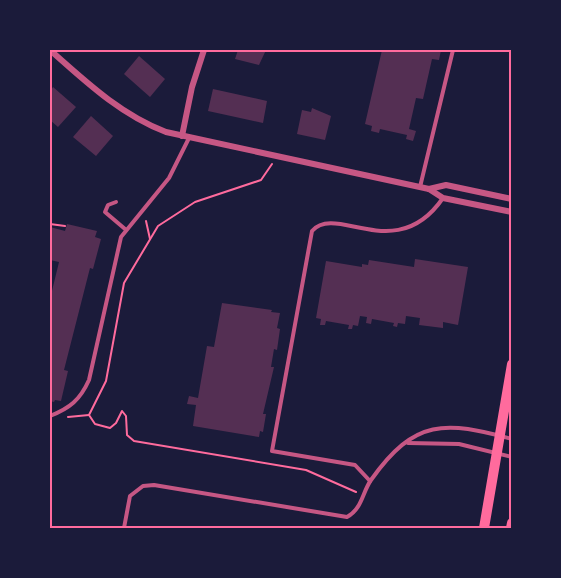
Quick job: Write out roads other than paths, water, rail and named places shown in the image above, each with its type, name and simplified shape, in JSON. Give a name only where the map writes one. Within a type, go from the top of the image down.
[{"type":"main road","points":[[484,528],[512,364]]},
{"type":"main road","points":[[511,528],[512,523]]},
{"type":"street","points":[[186,137],[192,87],[204,50]]},
{"type":"street","points":[[50,51],[130,116],[157,129],[429,189],[443,198],[512,212]]},
{"type":"street","points":[[429,189],[446,185],[512,199]]},
{"type":"lane","points":[[420,187],[453,50]]},
{"type":"lane","points":[[51,416],[76,401],[89,380],[117,246],[125,229],[173,172],[186,137]]},
{"type":"lane","points":[[370,481],[355,465],[272,451],[312,231],[317,225],[334,223],[383,232],[392,231],[427,219],[443,198]]},
{"type":"lane","points":[[116,202],[108,205],[105,212],[125,229]]},
{"type":"lane","points":[[124,528],[130,496],[143,486],[154,485],[347,517],[355,513],[370,481],[424,430],[444,426],[512,439]]},
{"type":"lane","points":[[408,443],[459,444],[512,457]]}]
